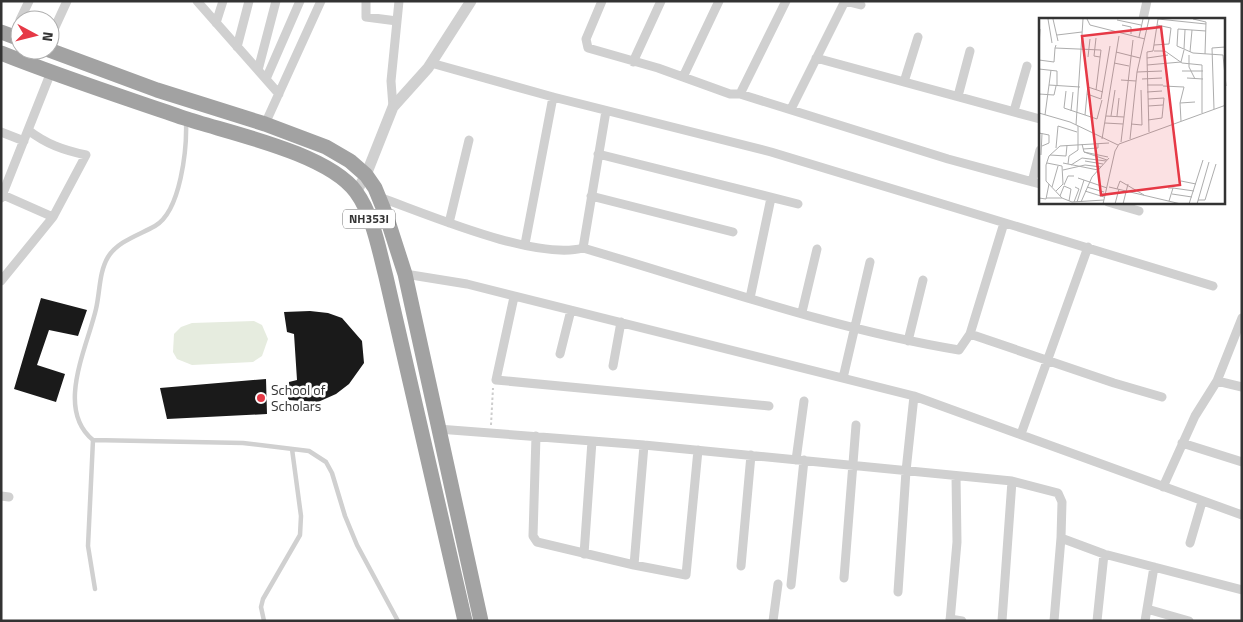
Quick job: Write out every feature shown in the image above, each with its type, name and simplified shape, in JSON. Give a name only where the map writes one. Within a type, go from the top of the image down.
[{"type":"highway","name":"NH353I","points":[[1,53],[51,72],[293,153],[329,169],[356,192],[366,211],[386,277],[465,621]]},
{"type":"highway","name":"NH353I","points":[[60,54],[157,90],[265,124],[332,150],[350,161],[366,176],[380,197],[405,274],[481,621]]},
{"type":"street","points":[[60,16],[67,1]]},
{"type":"street","points":[[197,1],[279,94]]},
{"type":"street","points":[[216,23],[223,1]]},
{"type":"street","points":[[237,47],[249,1]]},
{"type":"street","points":[[258,70],[276,1]]},
{"type":"street","points":[[266,80],[300,1]]},
{"type":"street","points":[[265,124],[321,1]]},
{"type":"street","points":[[366,1],[366,17],[397,21]]},
{"type":"street","points":[[393,107],[391,81],[399,1]]},
{"type":"street","points":[[356,192],[366,176],[393,107],[428,68],[471,1]]},
{"type":"street","points":[[602,1],[586,39],[588,48],[683,77],[730,94],[740,94],[948,159],[1036,183],[1039,158]]},
{"type":"street","points":[[633,62],[661,1]]},
{"type":"street","points":[[683,77],[719,1]]},
{"type":"street","points":[[740,94],[786,1]]},
{"type":"street","points":[[791,109],[845,1],[861,5]]},
{"type":"street","points":[[1143,18],[1146,1]]},
{"type":"street","points":[[904,82],[918,37]]},
{"type":"street","points":[[958,96],[970,51]]},
{"type":"street","points":[[816,58],[1039,119]]},
{"type":"street","points":[[431,63],[606,111],[771,152],[1213,286]]},
{"type":"street","points":[[1014,112],[1027,66]]},
{"type":"street","points":[[51,72],[2,196],[53,217]]},
{"type":"street","points":[[525,244],[553,97]]},
{"type":"street","points":[[583,248],[606,111]]},
{"type":"street","points":[[1,281],[53,217],[86,155],[62,150],[42,141],[28,130]]},
{"type":"street","points":[[1,132],[24,141]]},
{"type":"street","points":[[449,223],[469,140]]},
{"type":"street","points":[[598,154],[798,204]]},
{"type":"street","points":[[591,196],[733,232]]},
{"type":"street","points":[[380,197],[449,223],[538,248],[576,250],[583,248],[854,327],[908,341],[959,350],[970,334],[1004,223]]},
{"type":"street","points":[[750,298],[771,198]]},
{"type":"street","points":[[1115,204],[1140,211]]},
{"type":"street","points":[[1021,434],[1088,247]]},
{"type":"street","points":[[802,312],[818,249]]},
{"type":"street","points":[[843,378],[870,262]]},
{"type":"street","points":[[405,274],[468,284],[914,396],[1242,515]]},
{"type":"street","points":[[908,341],[923,280]]},
{"type":"street","points":[[514,297],[496,380],[769,406]]},
{"type":"street","points":[[560,354],[571,310]]},
{"type":"street","points":[[1163,487],[1195,416],[1217,381],[1242,318]]},
{"type":"street","points":[[613,366],[621,322]]},
{"type":"street","points":[[970,334],[1162,397]]},
{"type":"street","points":[[1217,381],[1242,387]]},
{"type":"street","points":[[898,592],[906,471],[914,396]]},
{"type":"street","points":[[791,585],[804,401]]},
{"type":"street","points":[[844,578],[856,425]]},
{"type":"street","points":[[438,429],[644,445],[1012,481],[1058,493],[1062,502],[1061,538],[1054,621]]},
{"type":"street","points":[[536,436],[533,536],[537,542],[584,554],[686,575],[698,450]]},
{"type":"street","points":[[584,554],[592,441]]},
{"type":"street","points":[[1182,443],[1242,462]]},
{"type":"street","points":[[634,565],[644,445]]},
{"type":"street","points":[[741,566],[751,455]]},
{"type":"street","points":[[956,476],[957,542],[950,620],[962,621]]},
{"type":"street","points":[[1002,621],[1012,481]]},
{"type":"street","points":[[1190,542],[1202,502]]},
{"type":"street","points":[[1061,538],[1104,554],[1242,590]]},
{"type":"street","points":[[1098,621],[1104,554]]},
{"type":"street","points":[[1145,621],[1154,566]]},
{"type":"street","points":[[773,621],[778,584]]},
{"type":"street","points":[[1147,609],[1189,621]]},
{"type":"lane","points":[[186,118],[187,138],[181,174],[167,215],[155,226],[114,250],[103,267],[96,309],[75,393],[79,424],[84,432],[93,440],[236,443],[309,451],[318,455],[332,473],[345,516],[357,545],[398,621]]},
{"type":"lane","points":[[93,440],[88,546],[95,589]]},
{"type":"lane","points":[[264,621],[261,607],[263,599],[300,535],[301,516],[292,449]]},
{"type":"path","points":[[490,433],[493,386],[496,380]]},
{"type":"shaded area","points":[[254,321],[262,325],[268,339],[262,356],[253,362],[192,365],[177,359],[173,352],[174,334],[181,327],[192,323]]},
{"type":"building","points":[[41,298],[87,310],[78,336],[49,330],[37,365],[65,374],[56,402],[14,389]]},
{"type":"building","points":[[310,311],[328,313],[342,318],[362,341],[364,363],[349,384],[336,394],[318,402],[288,400],[289,382],[297,380],[294,334],[287,332],[284,312]]},
{"type":"building","points":[[266,379],[267,414],[167,419],[160,388]]},
{"type":"place","name":"School of Scholars","points":[[261,398]]}]
